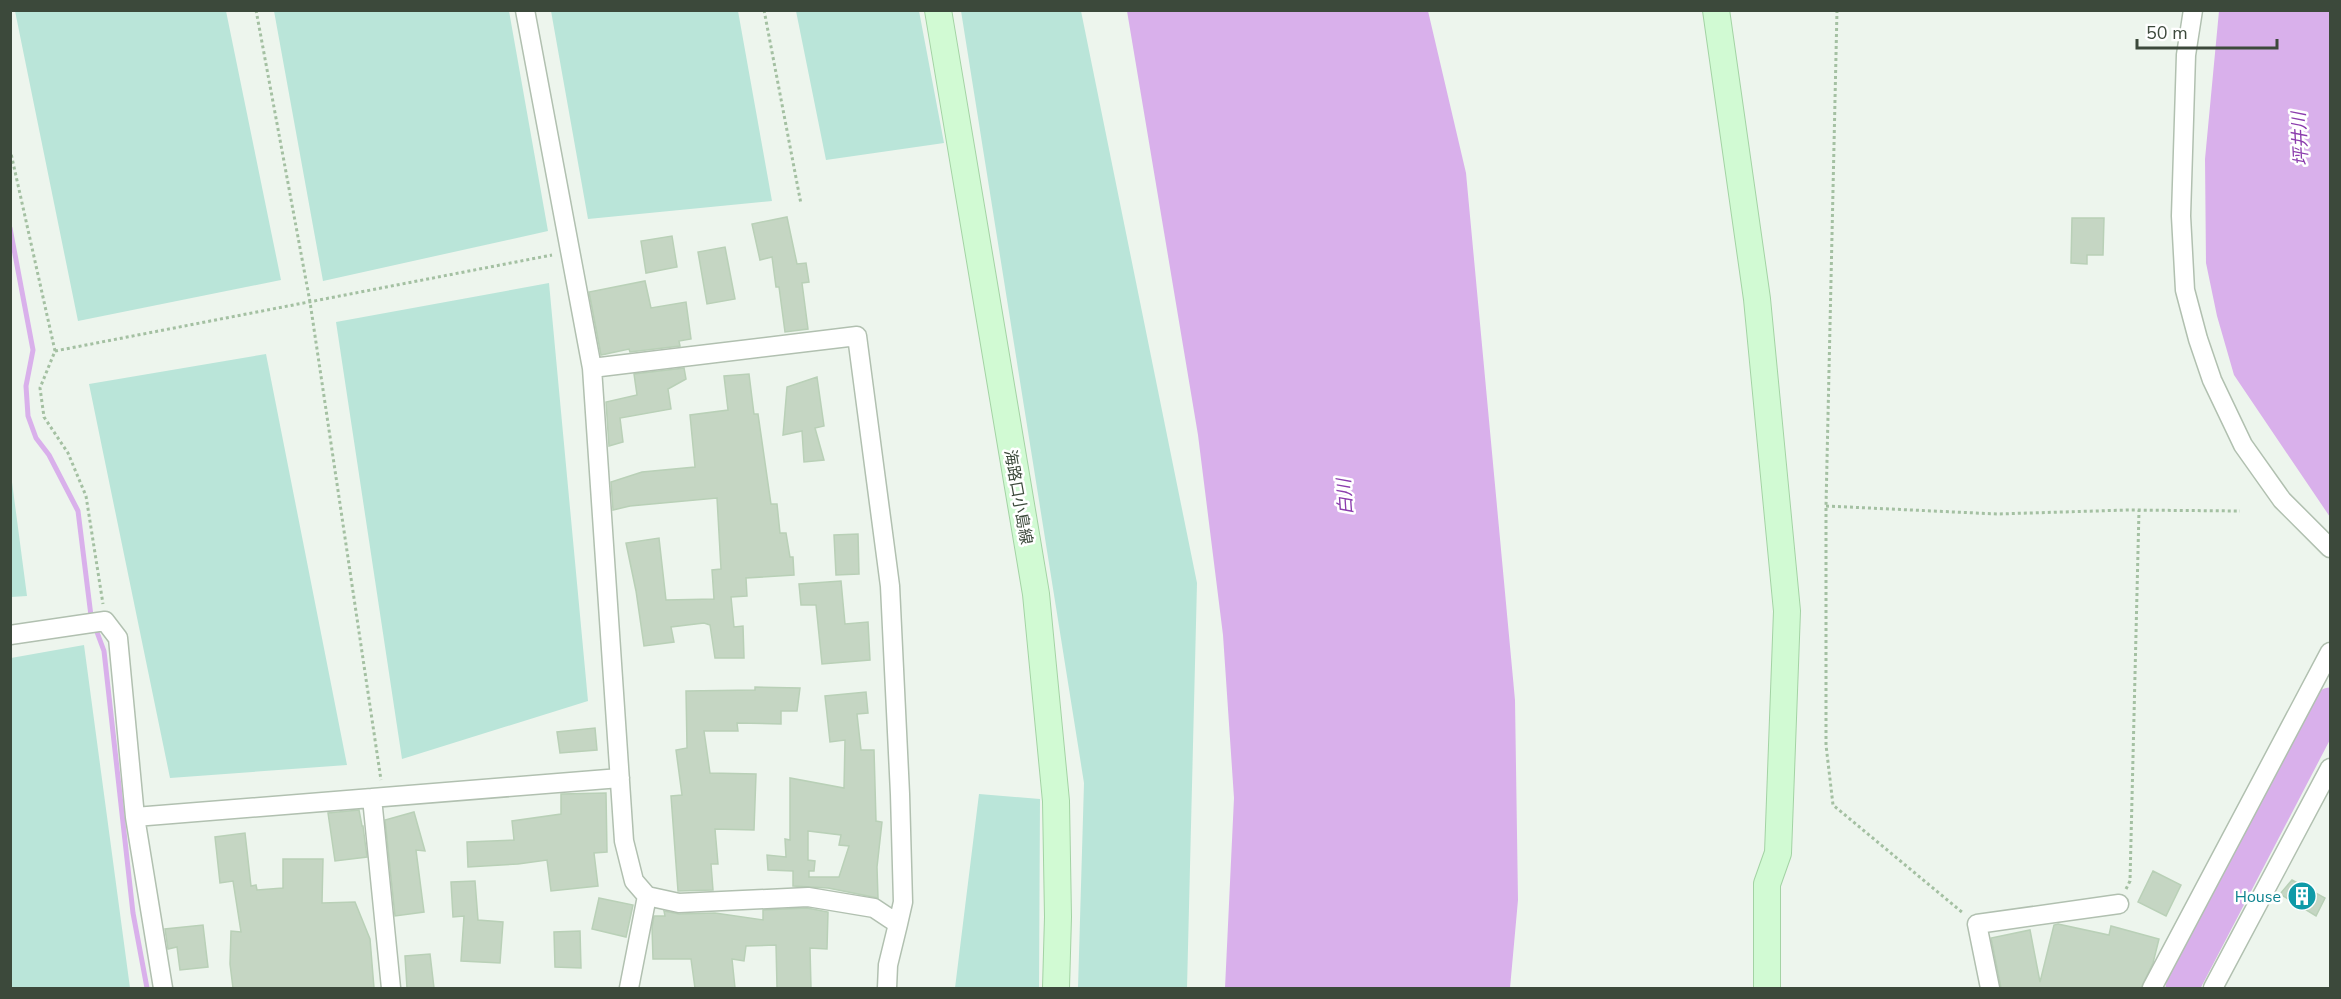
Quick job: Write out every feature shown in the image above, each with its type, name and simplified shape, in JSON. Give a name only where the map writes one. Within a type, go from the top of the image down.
[{"type":"main road","name":"海路口小島線","points":[[938,10],[1036,594],[1056,801],[1058,917],[1056,988]]},
{"type":"main road","points":[[1716,10],[1757,299],[1787,610],[1778,853],[1767,884],[1767,988]]},
{"type":"street","points":[[525,10],[592,368],[624,841],[634,881],[647,896],[679,903],[808,897],[874,908],[898,924]]},
{"type":"street","points":[[2193,10],[2186,55],[2181,204],[2185,290],[2212,380],[2243,445],[2282,500],[2331,548]]},
{"type":"street","points":[[592,368],[857,336],[890,586],[900,794],[903,902],[888,965],[887,988]]},
{"type":"street","points":[[10,635],[105,621],[118,638],[135,817],[163,988]]},
{"type":"street","points":[[2152,988],[2329,660]]},
{"type":"street","points":[[2213,988],[2331,768]]},
{"type":"street","points":[[135,817],[621,778]]},
{"type":"street","points":[[378,798],[391,988]]},
{"type":"street","points":[[629,988],[647,896]]},
{"type":"street","points":[[1990,988],[1977,924],[2119,904]]},
{"type":"path","points":[[256,10],[310,303],[378,798]]},
{"type":"path","points":[[764,10],[801,204]]},
{"type":"path","points":[[1837,10],[1826,506],[1826,745],[1833,805],[1977,924]]},
{"type":"path","points":[[10,149],[55,351],[40,388],[44,417],[68,453],[86,496],[105,621]]},
{"type":"path","points":[[55,351],[569,252]]},
{"type":"path","points":[[1826,506],[1997,514],[2139,510],[2240,511]]},
{"type":"path","points":[[2119,904],[2130,881],[2139,510]]},
{"type":"shaded area","points":[[15,11],[226,11],[281,280],[78,321]]},
{"type":"shaded area","points":[[274,11],[509,11],[548,231],[323,281]]},
{"type":"shaded area","points":[[551,11],[738,11],[772,201],[588,219]]},
{"type":"shaded area","points":[[796,11],[919,11],[944,143],[826,160]]},
{"type":"shaded area","points":[[961,11],[1081,11],[1197,583],[1187,988],[1078,988],[1084,783]]},
{"type":"shaded area","points":[[549,283],[588,701],[402,759],[336,322]]},
{"type":"shaded area","points":[[266,354],[347,765],[170,778],[89,384]]},
{"type":"shaded area","points":[[10,467],[27,596],[10,597]]},
{"type":"shaded area","points":[[84,645],[130,988],[11,988],[11,658]]},
{"type":"shaded area","points":[[979,794],[1040,799],[1039,988],[955,988]]},
{"type":"water","name":"白川","points":[[1127,11],[1428,11],[1466,173],[1515,700],[1518,900],[1510,988],[1225,988],[1234,798],[1223,635],[1198,435]]},
{"type":"water","name":"坪井川","points":[[2219,11],[2330,11],[2330,517],[2234,375],[2217,316],[2206,263],[2205,159]]},
{"type":"building","points":[[787,217],[797,264],[806,263],[809,282],[802,283],[808,329],[785,332],[772,257],[760,260],[752,224]]},
{"type":"building","points":[[2072,218],[2104,218],[2103,255],[2087,255],[2087,264],[2071,263]]},
{"type":"building","points":[[672,236],[677,267],[646,273],[641,241]]},
{"type":"building","points":[[725,247],[735,299],[707,304],[698,252]]},
{"type":"building","points":[[645,281],[651,308],[686,302],[691,339],[679,341],[680,346],[630,352],[629,349],[601,355],[589,292]]},
{"type":"building","points":[[684,368],[686,379],[668,389],[671,409],[620,418],[623,442],[609,446],[606,402],[637,395],[634,374]]},
{"type":"building","points":[[749,374],[754,414],[758,414],[771,504],[777,504],[780,533],[786,533],[790,557],[793,557],[794,575],[746,578],[747,596],[731,597],[734,627],[743,626],[744,658],[715,658],[710,625],[704,623],[671,627],[674,642],[644,646],[626,543],[659,538],[666,600],[714,599],[712,570],[721,569],[717,498],[630,506],[613,510],[611,482],[642,472],[695,467],[690,415],[728,410],[724,376]]},
{"type":"building","points":[[817,377],[824,426],[815,428],[824,460],[804,462],[802,431],[783,435],[787,387]]},
{"type":"building","points":[[858,534],[859,574],[836,575],[834,535]]},
{"type":"building","points":[[841,581],[845,624],[868,622],[870,660],[822,664],[816,605],[801,605],[799,584]]},
{"type":"building","points":[[755,687],[800,688],[797,711],[781,711],[781,724],[737,723],[738,731],[704,731],[710,773],[756,774],[754,830],[715,829],[718,864],[711,864],[713,890],[678,891],[671,796],[682,795],[676,750],[687,748],[686,691],[755,690]]},
{"type":"building","points":[[866,692],[868,713],[857,714],[861,750],[874,750],[876,821],[882,822],[877,867],[878,898],[828,888],[793,886],[793,871],[768,870],[767,855],[786,857],[785,839],[790,840],[790,778],[844,788],[845,740],[830,742],[825,696]],"holes":[[[808,831],[841,835],[839,845],[849,846],[839,877],[809,877],[809,871],[814,871],[815,861],[808,860]]]},
{"type":"building","points":[[595,728],[597,750],[560,753],[557,732]]},
{"type":"building","points":[[606,793],[607,852],[594,853],[598,886],[551,891],[547,860],[468,867],[467,842],[514,840],[512,821],[561,814],[561,794]]},
{"type":"building","points":[[359,810],[367,857],[335,861],[328,813]]},
{"type":"building","points":[[414,812],[425,851],[416,850],[424,912],[395,916],[385,820]]},
{"type":"building","points":[[245,833],[251,886],[256,885],[257,890],[283,888],[283,859],[323,859],[322,903],[355,902],[370,939],[374,988],[233,988],[230,964],[231,931],[241,932],[233,881],[220,883],[215,837]]},
{"type":"building","points":[[2153,871],[2181,885],[2166,916],[2138,902]]},
{"type":"building","name":"House","points":[[2292,880],[2325,898],[2316,916],[2280,894]]},
{"type":"building","points":[[475,881],[478,920],[503,922],[500,963],[461,961],[464,916],[453,917],[451,882]]},
{"type":"building","points":[[599,898],[633,905],[626,937],[592,929]]},
{"type":"building","points":[[807,908],[828,912],[827,949],[810,948],[811,988],[777,988],[776,945],[746,946],[744,961],[732,959],[735,988],[695,988],[691,959],[653,959],[654,916],[665,916],[664,911],[679,914],[715,913],[763,920],[763,910]]},
{"type":"building","points":[[203,925],[208,967],[180,970],[177,947],[168,949],[165,929]]},
{"type":"building","points":[[2054,925],[2109,935],[2111,926],[2159,939],[2153,963],[2141,988],[2001,988],[1991,938],[2030,930],[2040,982]]},
{"type":"building","points":[[580,931],[581,968],[555,967],[554,932]]},
{"type":"building","points":[[430,954],[434,988],[407,988],[405,956]]},
{"type":"waterway","points":[[10,228],[33,350],[26,386],[28,416],[36,438],[49,455],[78,511],[91,616],[104,651],[133,913],[147,988]]},
{"type":"waterway","points":[[2182,988],[2330,704]]},
{"type":"place","name":"House","points":[[2302,896]]}]
